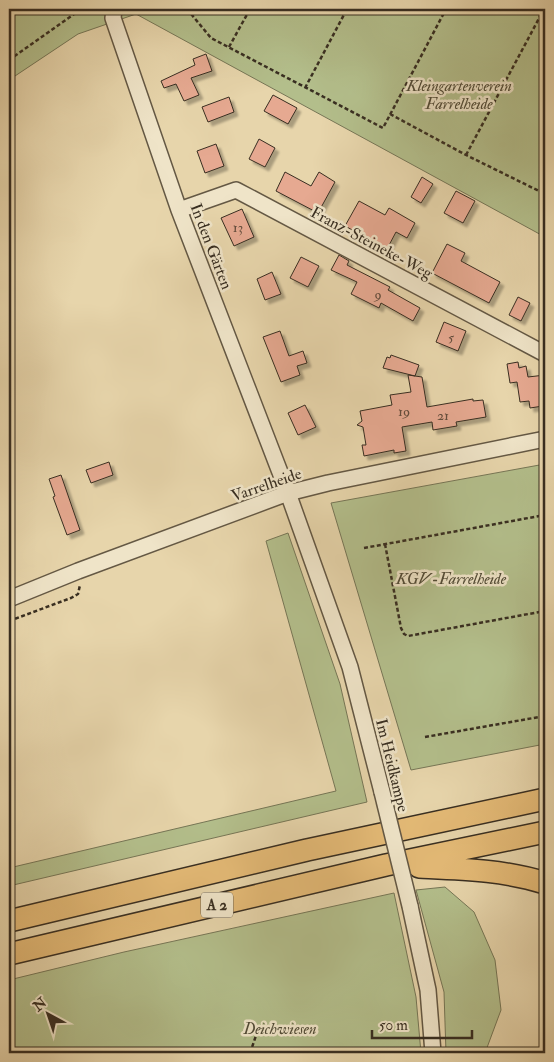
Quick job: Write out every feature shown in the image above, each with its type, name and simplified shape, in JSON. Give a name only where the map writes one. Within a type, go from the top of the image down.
[{"type":"highway","name":"A 2","points":[[9,921],[307,850],[545,799]]},
{"type":"highway","name":"A 2","points":[[9,954],[386,865],[545,832]]},
{"type":"highway","points":[[386,865],[474,869],[524,876],[545,883]]},
{"type":"street","name":"In den Gärten","points":[[114,9],[113,18],[179,210],[288,493]]},
{"type":"street","name":"Franz-Steineke-Weg","points":[[179,210],[236,190],[545,354]]},
{"type":"street","name":"Varrelheide","points":[[9,600],[78,571],[288,493],[328,483],[545,439]]},
{"type":"street","name":"Im Heidkampe","points":[[288,493],[350,667],[410,906],[428,990],[433,1053]]},
{"type":"path","points":[[9,60],[77,12],[114,9]]},
{"type":"path","points":[[187,9],[211,38],[383,128],[446,9]]},
{"type":"path","points":[[229,47],[250,9]]},
{"type":"path","points":[[305,88],[347,9]]},
{"type":"path","points":[[466,155],[544,9]]},
{"type":"path","points":[[390,114],[466,155],[545,194]]},
{"type":"path","points":[[364,548],[545,515]]},
{"type":"path","points":[[385,544],[401,628],[404,634],[408,636],[545,611]]},
{"type":"path","points":[[9,621],[78,594],[81,581],[78,571]]},
{"type":"path","points":[[425,737],[545,716]]},
{"type":"path","points":[[250,1053],[259,1027]]},
{"type":"path","points":[[133,1053],[135,1049]]},
{"type":"green space","name":"Kleingartenverein Farrelheide","points":[[9,9],[545,9],[545,237],[136,14],[78,34],[9,80]]},
{"type":"green space","name":"KGV-Farrelheide","points":[[545,464],[545,744],[411,770],[331,503]]},
{"type":"green space","points":[[288,533],[340,684],[367,802],[9,886],[9,868],[336,791],[266,541]]},
{"type":"green space","points":[[445,887],[474,912],[495,960],[501,1010],[485,1053],[446,1053],[444,992],[416,890]]},
{"type":"green space","name":"Deichwiesen","points":[[394,893],[416,997],[421,1053],[9,1053],[9,980],[124,952]]},
{"type":"building","points":[[206,54],[212,71],[191,78],[199,95],[184,101],[176,84],[164,88],[161,81],[195,65],[193,59]]},
{"type":"building","points":[[273,95],[297,108],[288,124],[264,111]]},
{"type":"building","points":[[229,97],[234,112],[208,122],[202,107]]},
{"type":"building","points":[[259,139],[275,148],[265,167],[249,159]]},
{"type":"building","points":[[216,144],[224,166],[205,173],[197,151]]},
{"type":"building","points":[[285,172],[311,186],[319,172],[335,182],[318,213],[276,191]]},
{"type":"building","points":[[422,177],[433,184],[421,203],[411,197]]},
{"type":"building","points":[[456,191],[475,201],[463,223],[444,213]]},
{"type":"building","points":[[359,201],[385,215],[389,208],[415,223],[407,238],[396,232],[387,249],[345,226]]},
{"type":"building","points":[[242,209],[254,237],[234,246],[221,218]]},
{"type":"building","points":[[447,244],[465,253],[461,261],[500,282],[489,303],[432,273]]},
{"type":"building","points":[[339,255],[349,261],[347,265],[390,287],[388,290],[420,308],[413,321],[381,303],[379,308],[351,294],[357,282],[331,270]]},
{"type":"building","points":[[301,257],[319,266],[308,287],[290,278]]},
{"type":"building","points":[[272,272],[281,294],[265,300],[257,279]]},
{"type":"building","points":[[518,297],[530,303],[521,321],[509,315]]},
{"type":"building","points":[[444,322],[466,331],[458,351],[436,342]]},
{"type":"building","points":[[280,331],[289,356],[303,351],[307,363],[297,366],[300,375],[281,382],[263,337]]},
{"type":"building","points":[[391,355],[419,365],[415,376],[383,368],[387,357],[390,358]]},
{"type":"building","points":[[518,362],[519,368],[526,366],[528,377],[545,375],[545,399],[542,399],[543,406],[530,408],[529,401],[520,402],[517,382],[510,383],[507,364]]},
{"type":"building","points":[[408,375],[422,377],[427,407],[473,399],[473,401],[483,400],[486,417],[456,422],[457,426],[433,430],[432,422],[402,427],[406,451],[394,453],[394,450],[364,456],[362,445],[366,445],[363,427],[357,425],[362,421],[360,411],[392,405],[390,395],[411,392]]},
{"type":"building","points":[[305,405],[316,427],[298,435],[288,413]]},
{"type":"building","points":[[109,462],[113,475],[91,483],[86,470]]},
{"type":"building","points":[[61,475],[80,530],[67,535],[53,497],[55,496],[49,479]]}]
